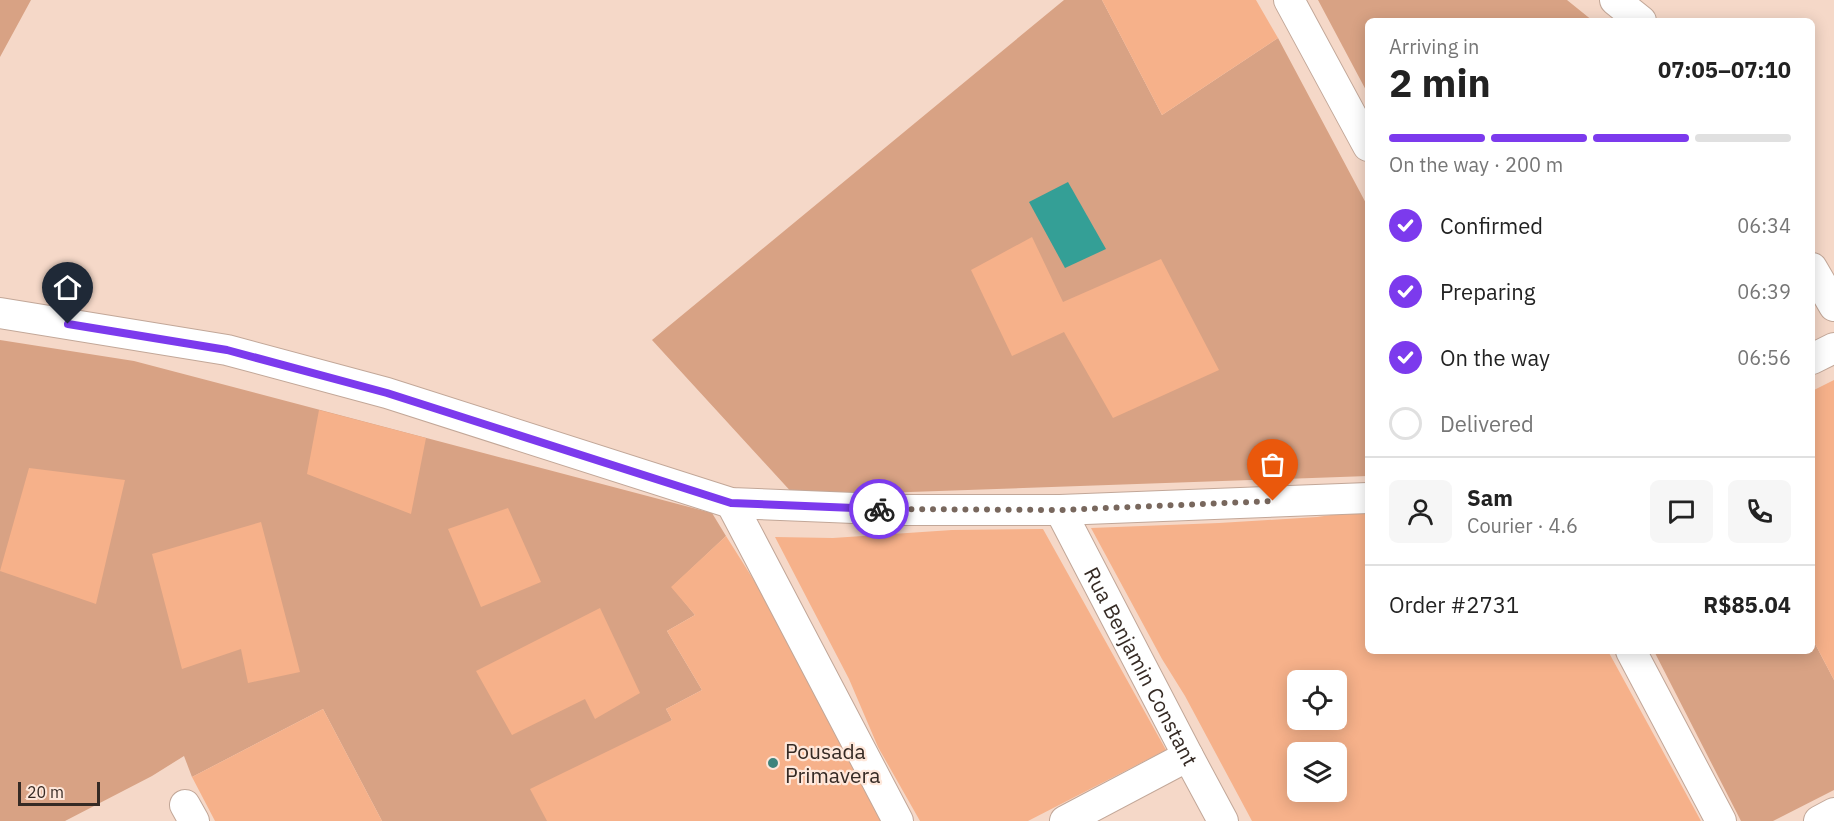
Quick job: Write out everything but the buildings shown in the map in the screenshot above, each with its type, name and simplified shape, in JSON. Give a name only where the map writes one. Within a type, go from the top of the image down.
[{"type":"street","points":[[1288,0],[1365,141]]},
{"type":"street","points":[[1615,0],[1637,18]]},
{"type":"street","points":[[1815,273],[1834,306]]},
{"type":"street","points":[[0,313],[227,350],[387,393],[731,503],[903,510],[1060,510],[1365,498]]},
{"type":"street","points":[[1815,358],[1834,348]]},
{"type":"street","points":[[731,503],[898,821]]},
{"type":"street","name":"Rua Benjamin Constant","points":[[1060,510],[1223,821]]},
{"type":"street","points":[[1633,654],[1721,821]]},
{"type":"street","points":[[1065,821],[1188,756]]},
{"type":"street","points":[[1819,821],[1834,813]]},
{"type":"shaded area","points":[[0,0],[31,0],[0,57]]},
{"type":"shaded area","points":[[1064,0],[1102,0],[1162,115],[1278,38],[1365,201],[1365,476],[795,496],[652,340]]},
{"type":"shaded area","points":[[1318,0],[1567,0],[1589,18],[1365,18],[1365,88]]},
{"type":"shaded area","points":[[0,340],[134,361],[712,513],[726,536],[672,587],[695,615],[667,631],[702,690],[666,709],[672,720],[547,821],[382,821],[323,709],[192,777],[184,756],[152,776],[65,821],[0,821]]},
{"type":"shaded area","points":[[1815,644],[1834,680],[1834,790],[1773,821],[1741,821],[1656,654],[1815,654]]},
{"type":"water","points":[[1068,182],[1106,249],[1065,268],[1029,202]]},
{"type":"way so far","points":[[879,509],[1060,510],[1273,501]]},
{"type":"place","name":"Pousada Primavera","points":[[773,763]]},
{"type":"route","points":[[68,324],[227,350],[387,393],[731,503],[879,509]]}]
